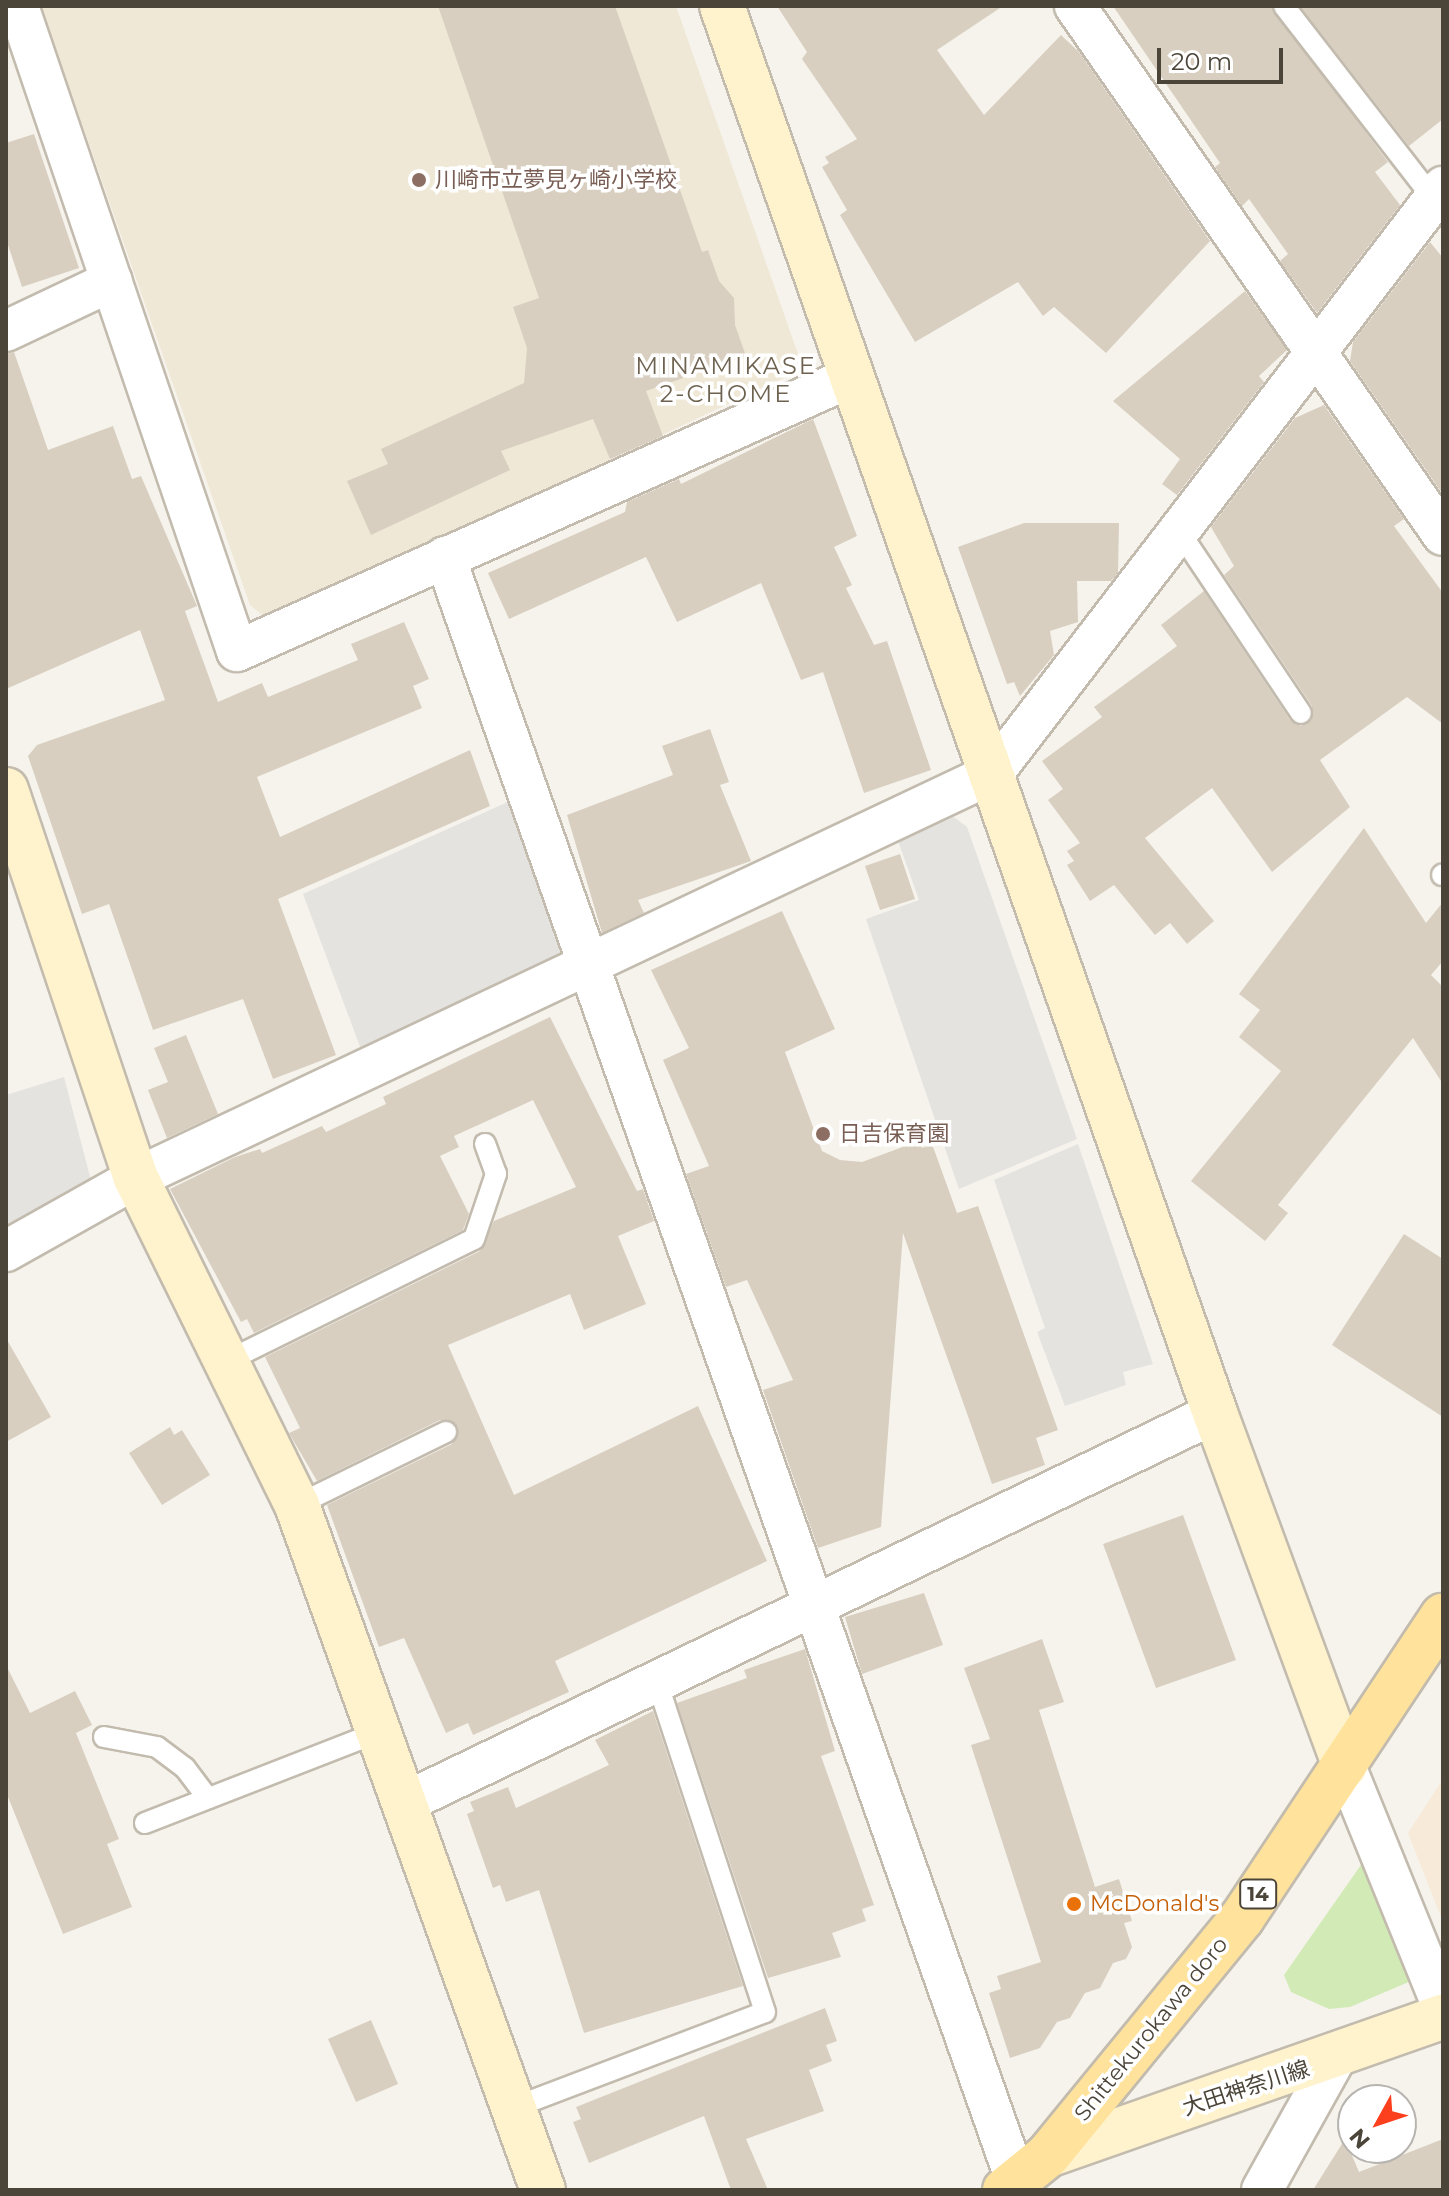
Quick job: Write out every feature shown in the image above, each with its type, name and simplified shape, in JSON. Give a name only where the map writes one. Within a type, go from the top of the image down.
[{"type":"main road","name":"Shittekurokawa doro","points":[[1023,2175],[1242,1918],[1443,1616]]},
{"type":"street","points":[[18,6],[237,651],[851,377]]},
{"type":"street","points":[[722,6],[1215,1413],[1345,1766],[1443,2007]]},
{"type":"street","points":[[1075,6],[1443,535]]},
{"type":"street","points":[[6,1251],[136,1178],[993,773],[1315,353],[1440,199]]},
{"type":"street","points":[[6,331],[112,281]]},
{"type":"street","points":[[445,557],[816,1604],[1023,2175]]},
{"type":"street","points":[[6,790],[136,1178],[297,1505],[408,1801],[543,2190]]},
{"type":"street","points":[[408,1801],[656,1679],[1215,1413]]},
{"type":"street","name":"大田神奈川線","points":[[1023,2175],[1443,2017]]},
{"type":"street","points":[[1262,2190],[1335,2059]]},
{"type":"lane","points":[[1284,6],[1440,199]]},
{"type":"lane","points":[[1179,531],[1301,713]]},
{"type":"lane","points":[[227,1361],[474,1239],[496,1174],[485,1144]]},
{"type":"lane","points":[[297,1505],[446,1432]]},
{"type":"lane","points":[[515,2107],[765,2012],[656,1679]]},
{"type":"lane","points":[[145,1823],[381,1731]]},
{"type":"lane","points":[[104,1737],[157,1747],[185,1768],[208,1798]]},
{"type":"shaded area","name":"川崎市立夢見ヶ崎小学校","points":[[41,6],[676,6],[798,354],[784,378],[267,619],[250,605]]},
{"type":"shaded area","points":[[512,800],[568,961],[365,1060],[303,894]]},
{"type":"shaded area","points":[[954,817],[967,827],[1077,1139],[959,1189],[866,919],[919,900],[898,841]]},
{"type":"shaded area","points":[[64,1077],[94,1192],[6,1234],[6,1095]]},
{"type":"shaded area","points":[[1078,1144],[1153,1364],[1123,1372],[1126,1385],[1065,1406],[1037,1332],[1045,1328],[994,1180]]},
{"type":"shaded area","points":[[1443,1779],[1443,1922],[1408,1833]]},
{"type":"green space","points":[[1363,1862],[1411,1981],[1350,2007],[1329,2009],[1291,1992],[1284,1975]]},
{"type":"building","points":[[438,6],[615,6],[702,252],[708,250],[719,281],[734,298],[735,325],[746,356],[646,391],[663,436],[610,459],[593,419],[501,451],[510,470],[371,535],[347,481],[388,464],[381,449],[524,383],[527,348],[513,307],[539,298]]},
{"type":"building","points":[[777,6],[1003,6],[937,50],[984,115],[1061,35],[1079,52],[1210,241],[1106,353],[1054,307],[1043,316],[1018,282],[915,342],[840,215],[847,210],[822,167],[829,163],[825,157],[857,139],[802,59],[807,52]]},
{"type":"building","points":[[1113,6],[1271,6],[1388,162],[1375,172],[1400,205],[1317,313],[1280,261],[1288,254],[1249,199],[1242,206],[1215,167],[1220,163]]},
{"type":"building","points":[[1300,6],[1443,6],[1443,119],[1409,146]]},
{"type":"building","points":[[34,134],[79,268],[22,287],[6,239],[6,143]]},
{"type":"building","points":[[1430,242],[1443,258],[1442,493],[1350,361],[1353,342]]},
{"type":"building","points":[[1245,291],[1287,350],[1259,376],[1264,382],[1177,495],[1162,484],[1180,459],[1113,401]]},
{"type":"building","points":[[14,352],[48,450],[113,426],[132,479],[141,476],[197,606],[185,611],[218,702],[262,683],[268,697],[358,660],[351,644],[404,622],[429,679],[413,686],[422,708],[257,777],[280,837],[470,750],[490,806],[278,899],[336,1055],[273,1079],[243,999],[153,1030],[109,904],[82,914],[28,756],[37,745],[165,700],[140,630],[6,689],[6,354]]},
{"type":"building","points":[[1324,405],[1404,519],[1394,526],[1443,593],[1443,724],[1407,697],[1320,760],[1350,807],[1272,872],[1212,788],[1145,838],[1214,921],[1187,944],[1170,923],[1155,935],[1114,885],[1090,901],[1067,865],[1074,861],[1067,851],[1080,843],[1048,800],[1063,789],[1042,761],[1102,717],[1094,707],[1177,646],[1161,625],[1204,591],[1290,720],[1301,726],[1312,719],[1312,706],[1224,575],[1234,566],[1211,527],[1295,418]]},
{"type":"building","points":[[813,419],[857,536],[834,547],[852,585],[846,588],[874,645],[887,641],[931,770],[864,793],[823,672],[801,680],[761,583],[677,622],[646,557],[509,619],[488,573],[625,512],[627,502],[679,479],[681,484]]},
{"type":"building","points":[[1024,523],[1119,523],[1118,573],[1111,581],[1077,581],[1078,622],[1050,631],[1054,655],[1020,696],[1014,682],[1007,684],[958,547]]},
{"type":"building","points":[[710,729],[729,782],[720,785],[751,861],[638,900],[644,913],[602,933],[567,815],[673,775],[662,746]]},
{"type":"building","points":[[1364,828],[1426,923],[1443,902],[1443,961],[1431,975],[1443,987],[1443,1084],[1413,1038],[1278,1205],[1288,1213],[1265,1241],[1191,1181],[1281,1071],[1239,1037],[1260,1010],[1239,994]]},
{"type":"building","points":[[900,854],[915,899],[880,910],[865,866]]},
{"type":"building","points":[[782,911],[835,1029],[785,1052],[822,1151],[840,1160],[862,1162],[919,1141],[922,1148],[932,1144],[957,1213],[978,1206],[1058,1430],[1036,1438],[1045,1465],[992,1484],[903,1233],[881,1527],[818,1548],[763,1390],[793,1380],[747,1280],[726,1287],[686,1174],[709,1166],[663,1060],[689,1048],[651,970]]},
{"type":"building","points":[[550,1017],[637,1191],[643,1189],[654,1221],[618,1236],[646,1304],[584,1330],[570,1294],[448,1345],[514,1495],[698,1406],[767,1561],[555,1661],[569,1692],[473,1735],[468,1723],[446,1733],[404,1638],[379,1647],[327,1505],[452,1444],[458,1427],[440,1420],[317,1481],[289,1433],[300,1428],[265,1357],[480,1251],[494,1221],[576,1187],[533,1100],[454,1136],[459,1147],[440,1156],[469,1214],[463,1230],[254,1333],[247,1319],[241,1322],[170,1189],[235,1157],[260,1149],[262,1153],[322,1126],[326,1132],[386,1104],[383,1097]]},
{"type":"building","points":[[186,1035],[218,1114],[167,1138],[148,1090],[168,1082],[154,1048]]},
{"type":"building","points":[[1404,1234],[1443,1259],[1443,1417],[1332,1345]]},
{"type":"building","points":[[6,1338],[51,1417],[6,1442]]},
{"type":"building","points":[[170,1427],[174,1435],[182,1430],[210,1475],[162,1505],[129,1453]]},
{"type":"building","points":[[1183,1515],[1236,1660],[1156,1688],[1103,1544]]},
{"type":"building","points":[[924,1593],[943,1645],[862,1674],[845,1617]]},
{"type":"building","name":"McDonald's","points":[[1042,1639],[1064,1702],[1039,1710],[1095,1887],[1119,1879],[1132,1921],[1124,1923],[1132,1947],[1126,1959],[1113,1963],[1100,1988],[1085,1993],[1070,2018],[1057,2022],[1040,2048],[1010,2058],[989,1993],[1001,1989],[997,1976],[1041,1962],[971,1745],[990,1739],[964,1668]]},
{"type":"building","points":[[805,1649],[835,1751],[821,1756],[874,1905],[862,1909],[866,1921],[832,1933],[841,1957],[768,1978],[677,1703],[747,1678],[744,1670]]},
{"type":"building","points":[[6,1665],[30,1713],[75,1691],[92,1725],[76,1733],[119,1839],[107,1844],[132,1907],[63,1934],[6,1792]]},
{"type":"building","points":[[653,1711],[743,1986],[584,2033],[539,1890],[506,1902],[500,1885],[493,1888],[467,1814],[474,1811],[470,1802],[508,1787],[516,1808],[609,1765],[595,1740]]},
{"type":"building","points":[[825,2008],[837,2041],[826,2045],[832,2061],[809,2070],[824,2111],[746,2139],[768,2190],[731,2190],[704,2116],[589,2163],[573,2122],[581,2119],[576,2107]]},
{"type":"building","points":[[371,2020],[398,2084],[356,2102],[328,2039]]},
{"type":"building","points":[[1443,2139],[1443,2190],[1313,2190],[1337,2152],[1337,2164],[1356,2164],[1359,2172],[1379,2164],[1417,2164],[1417,2149]]},
{"type":"place","name":"川崎市立夢見ヶ崎小学校","points":[[419,180]]},
{"type":"place","name":"日吉保育園","points":[[823,1134]]},
{"type":"place","name":"McDonald's","points":[[1074,1904]]},
{"type":"district","name":"MINAMIKASE 2-CHOME","points":[[726,380]]}]
